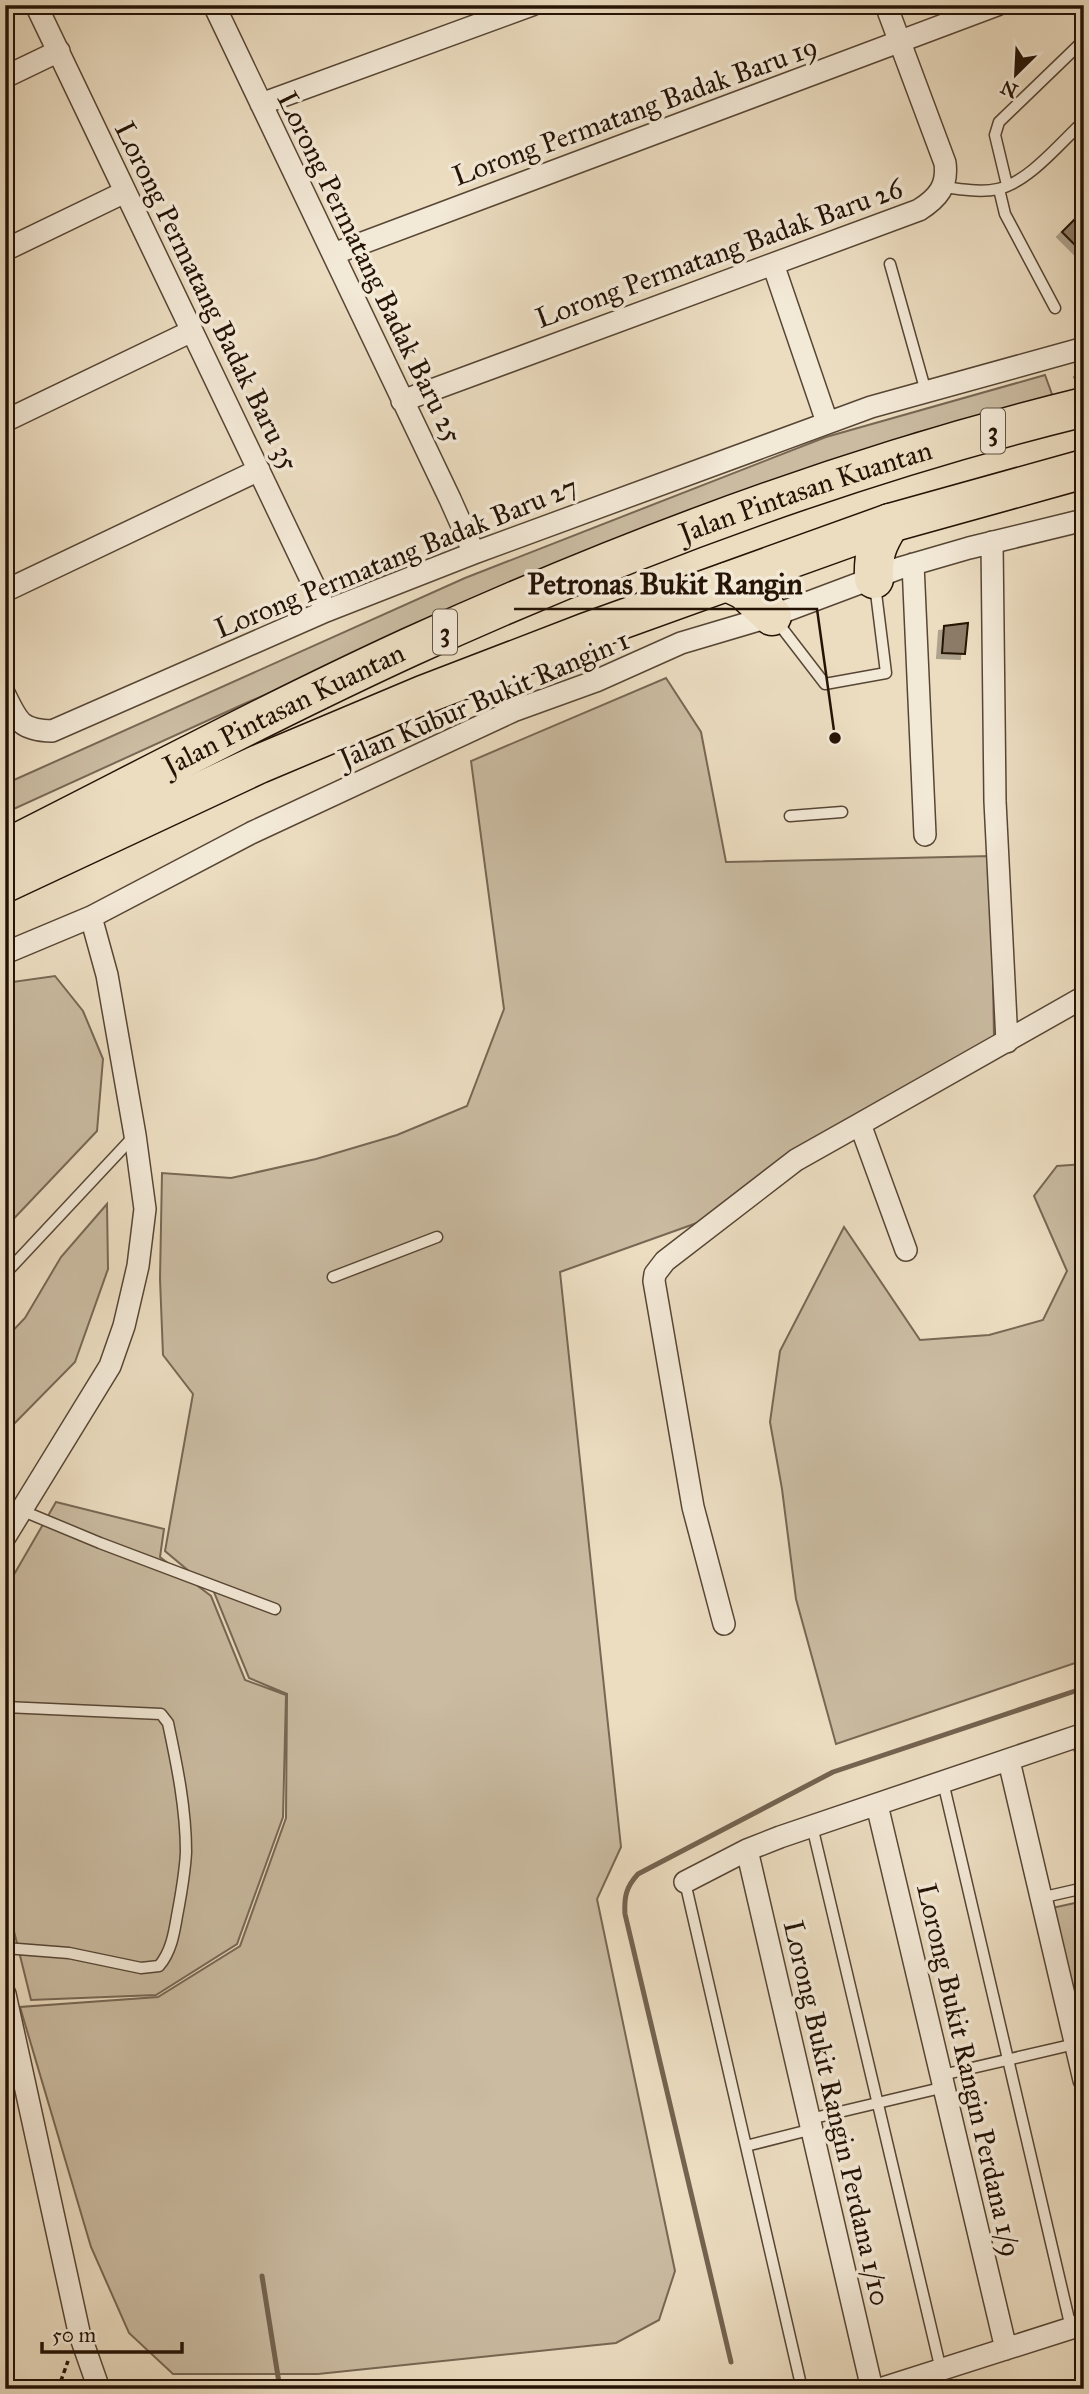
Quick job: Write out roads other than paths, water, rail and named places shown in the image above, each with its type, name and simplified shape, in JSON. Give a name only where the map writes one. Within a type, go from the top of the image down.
[{"type":"highway","name":"Jalan Pintasan Kuantan","points":[[5,849],[408,648],[576,575],[733,514],[1081,397]]},
{"type":"highway","points":[[587,632],[624,604],[681,574],[799,532],[909,498],[1084,450]]},
{"type":"highway","name":"Jalan Pintasan Kuantan","points":[[5,883],[281,754],[423,695],[587,632],[890,523],[1084,469]]},
{"type":"highway","points":[[874,579],[873,557],[890,523]]},
{"type":"highway","points":[[727,582],[744,590],[772,615]]},
{"type":"street","name":"Lorong Permatang Badak Baru 35","points":[[36,5],[326,611]]},
{"type":"street","name":"Lorong Permatang Badak Baru 25","points":[[214,5],[474,552]]},
{"type":"street","points":[[261,104],[533,5]]},
{"type":"street","name":"Lorong Permatang Badak Baru 26","points":[[402,401],[919,210],[938,196],[947,175],[944,163],[886,5]]},
{"type":"street","name":"Lorong Permatang Badak Baru 19","points":[[333,254],[997,5]]},
{"type":"street","points":[[5,77],[59,51]]},
{"type":"street","points":[[5,250],[125,192]]},
{"type":"street","points":[[774,264],[827,422]]},
{"type":"street","points":[[5,421],[192,331]]},
{"type":"street","name":"Lorong Permatang Badak Baru 27","points":[[5,695],[19,724],[33,731],[52,731],[326,611],[474,552],[827,422],[1084,348]]},
{"type":"street","points":[[5,591],[260,470]]},
{"type":"street","name":"Jalan Kubur Bukit Rangin 1","points":[[5,953],[91,917],[251,833],[513,711],[596,681],[681,643],[772,615],[913,564],[1084,520]]},
{"type":"street","points":[[992,542],[995,801],[1007,1042]]},
{"type":"street","points":[[913,564],[925,835]]},
{"type":"street","points":[[5,1537],[110,1366],[124,1326],[138,1266],[145,1209],[107,975],[91,917]]},
{"type":"street","points":[[724,1624],[693,1507],[654,1281],[655,1274],[665,1261],[796,1160],[1084,997]]},
{"type":"street","points":[[860,1124],[906,1250]]},
{"type":"street","points":[[685,1882],[747,1850],[1080,1736]]},
{"type":"street","points":[[1009,1761],[1084,2080]]},
{"type":"street","name":"Lorong Bukit Rangin Perdana 1/9","points":[[877,1805],[1006,2349]]},
{"type":"street","name":"Lorong Bukit Rangin Perdana 1/10","points":[[747,1850],[873,2389]]},
{"type":"street","points":[[5,1994],[79,2332],[99,2389]]},
{"type":"street","points":[[880,2389],[1077,2326]]},
{"type":"lane","points":[[1055,308],[1005,214],[995,135],[999,122],[1084,40]]},
{"type":"lane","points":[[944,187],[974,191],[1003,187],[1022,178],[1084,121]]},
{"type":"lane","points":[[890,264],[926,392]]},
{"type":"lane","points":[[772,615],[825,684],[886,673],[874,579]]},
{"type":"lane","points":[[790,816],[842,812]]},
{"type":"lane","points":[[5,1274],[135,1135]]},
{"type":"lane","points":[[333,1277],[437,1237]]},
{"type":"lane","points":[[23,1511],[275,1609]]},
{"type":"lane","points":[[5,1707],[161,1714],[167,1723],[183,1805],[186,1852],[173,1937],[168,1953],[159,1966],[141,1968],[69,1953],[5,1948]]},
{"type":"lane","points":[[1080,1736],[1084,1767]]},
{"type":"lane","points":[[943,1782],[1009,2059],[1077,2326]]},
{"type":"lane","points":[[812,1826],[940,2370]]},
{"type":"lane","points":[[685,1882],[802,2389]]},
{"type":"lane","points":[[1040,1898],[1084,1888]]},
{"type":"lane","points":[[746,2146],[1009,2059],[1075,2044]]},
{"type":"waterway","points":[[731,2362],[625,1914],[628,1888],[638,1874],[833,1772],[1084,1688]]},
{"type":"waterway","points":[[262,2276],[280,2389]]},
{"type":"place","name":"Petronas Bukit Rangin","points":[[835,738]]}]
